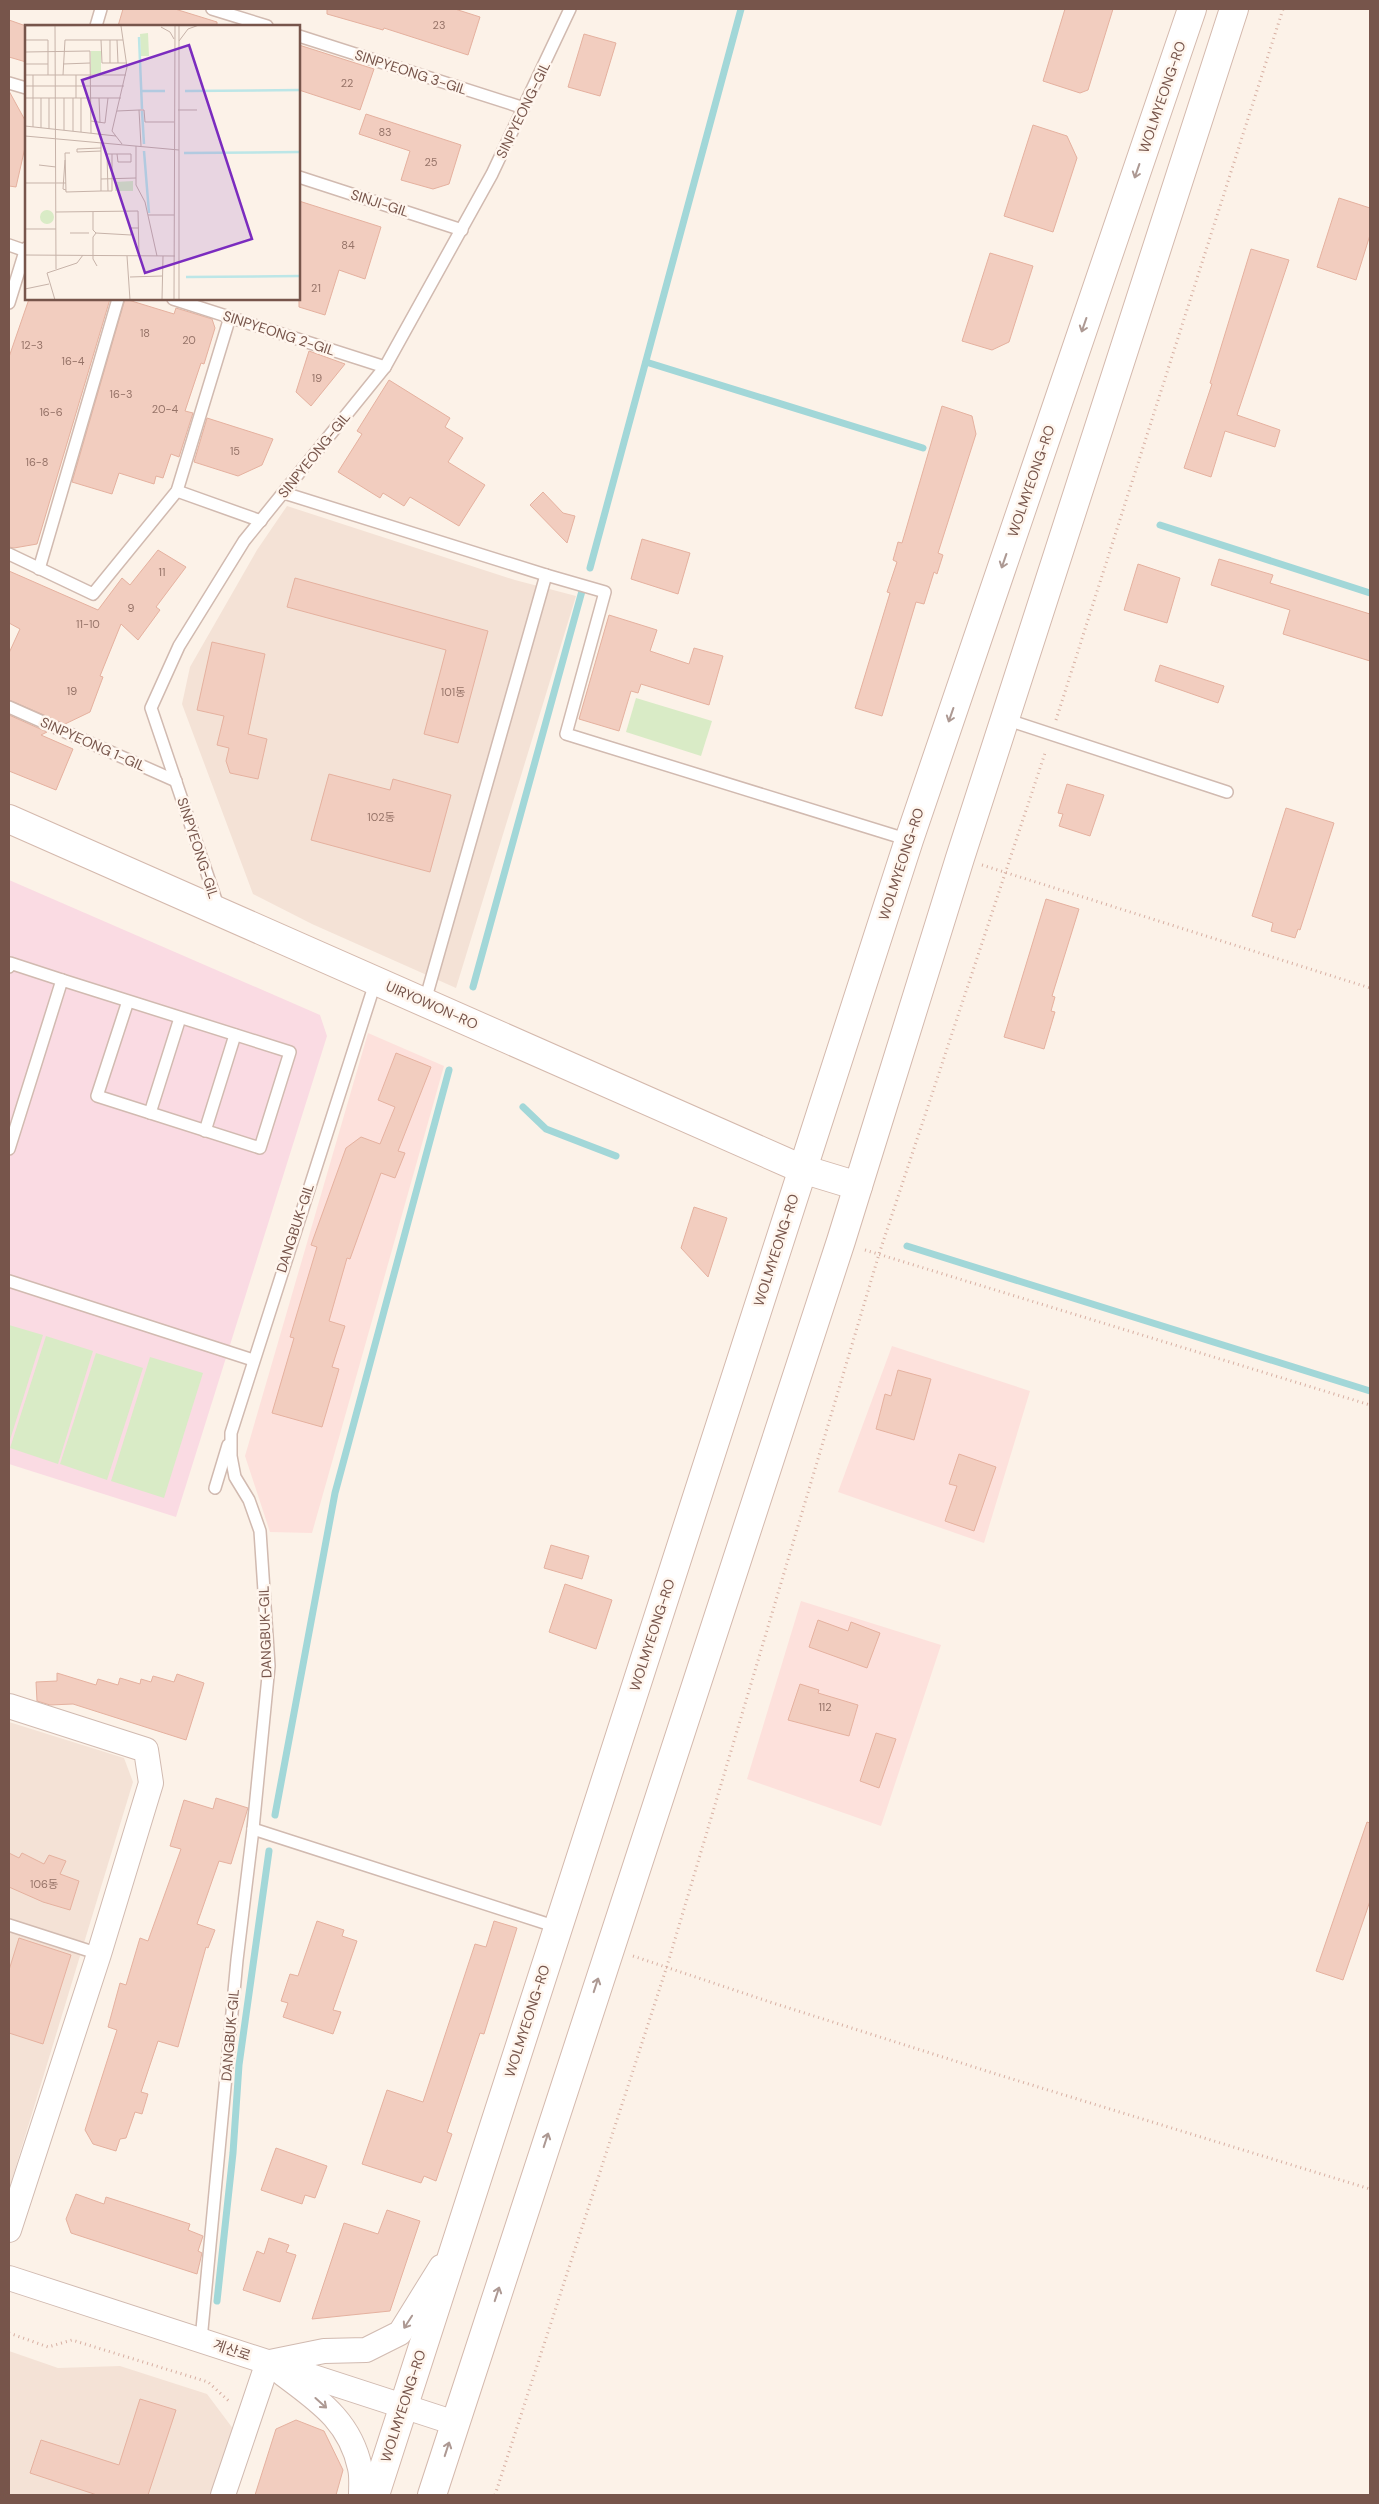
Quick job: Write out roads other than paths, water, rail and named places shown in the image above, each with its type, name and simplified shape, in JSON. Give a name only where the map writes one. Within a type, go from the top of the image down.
[{"type":"street","name":"WOLMYEONG-RO","points":[[375,2495],[908,840],[1192,9]]},
{"type":"street","points":[[432,2495],[608,1948],[858,1186],[960,858],[1234,9]]},
{"type":"street","name":"UIRYOWON-RO","points":[[9,819],[802,1169],[858,1186]]},
{"type":"street","points":[[9,1706],[146,1750],[151,1783],[99,1954],[9,2230]]},
{"type":"street","points":[[268,2362],[324,2352],[366,2350],[400,2333],[459,2235]]},
{"type":"street","name":"계산로","points":[[9,2278],[455,2423]]},
{"type":"street","points":[[223,2495],[268,2362]]},
{"type":"street","points":[[268,2362],[320,2401],[343,2425],[361,2468],[361,2495]]},
{"type":"lane","points":[[96,25],[101,9]]},
{"type":"lane","points":[[212,9],[247,14],[265,25]]},
{"type":"lane","name":"SINPYEONG-GIL","points":[[219,911],[151,708],[179,646],[244,542],[385,367],[492,174],[570,9]]},
{"type":"lane","name":"SINPYEONG 3-GIL","points":[[300,36],[524,108]]},
{"type":"lane","points":[[9,83],[25,88]]},
{"type":"lane","name":"SINJI-GIL","points":[[300,177],[462,230]]},
{"type":"lane","points":[[9,246],[25,250]]},
{"type":"lane","points":[[9,304],[25,253]]},
{"type":"lane","points":[[40,569],[118,300]]},
{"type":"lane","name":"SINPYEONG 2-GIL","points":[[176,300],[385,367]]},
{"type":"lane","points":[[9,554],[94,594],[177,491],[230,317]]},
{"type":"lane","points":[[177,491],[261,521]]},
{"type":"lane","points":[[284,493],[605,592],[566,734],[908,840]]},
{"type":"lane","points":[[425,1001],[546,575]]},
{"type":"lane","name":"SINPYEONG 1-GIL","points":[[9,707],[176,781]]},
{"type":"lane","points":[[1005,719],[1227,792]]},
{"type":"lane","points":[[9,964],[62,980],[290,1052],[260,1148],[97,1096],[128,1001]]},
{"type":"lane","points":[[9,1149],[62,980]]},
{"type":"lane","name":"DANGBUK-GIL","points":[[201,2340],[236,1970],[253,1829],[269,1666],[260,1531],[249,1500],[235,1477],[231,1456],[231,1433],[376,980]]},
{"type":"lane","points":[[150,1113],[180,1018]]},
{"type":"lane","points":[[206,1131],[235,1035]]},
{"type":"lane","points":[[9,1281],[253,1360]]},
{"type":"lane","points":[[215,1488],[231,1433]]},
{"type":"lane","points":[[253,1829],[557,1927]]},
{"type":"lane","points":[[9,1925],[99,1954]]},
{"type":"waterway","points":[[590,568],[741,9]]},
{"type":"waterway","points":[[646,362],[923,448]]},
{"type":"waterway","points":[[1160,525],[1370,593]]},
{"type":"waterway","points":[[473,987],[582,591]]},
{"type":"waterway","points":[[275,1815],[335,1493],[449,1070]]},
{"type":"waterway","points":[[523,1107],[546,1129],[616,1156]]},
{"type":"waterway","points":[[907,1246],[1370,1391]]},
{"type":"waterway","points":[[217,2301],[233,2153],[239,2065],[269,1851]]}]
